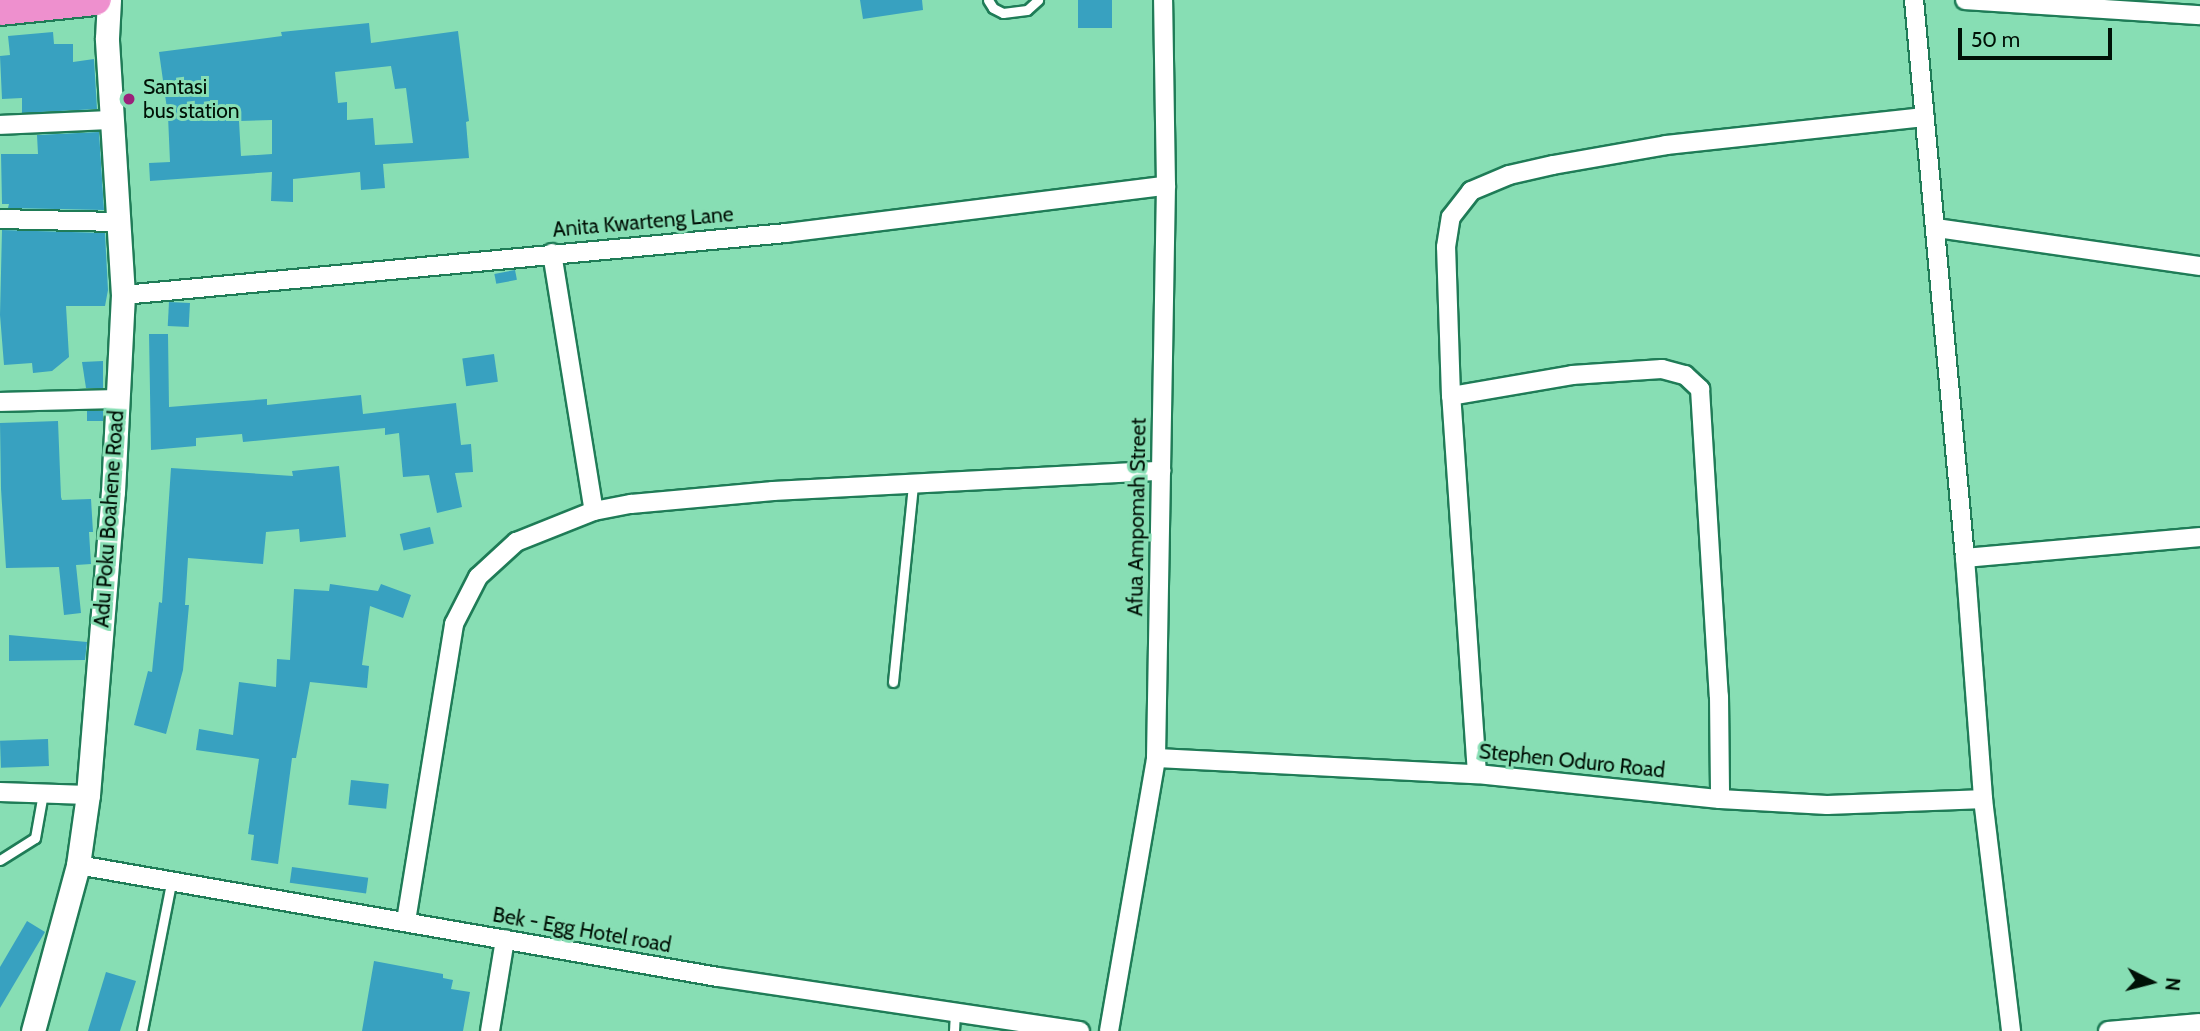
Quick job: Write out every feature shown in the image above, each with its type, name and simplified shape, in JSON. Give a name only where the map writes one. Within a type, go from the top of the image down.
[{"type":"highway","points":[[0,10],[95,0]]},
{"type":"street","name":"Adu Poku Boahene Road","points":[[33,1031],[78,865],[89,795],[123,295],[107,38],[109,0]]},
{"type":"street","name":"Afua Ampomah Street","points":[[1109,1031],[1156,758],[1166,186],[1163,0]]},
{"type":"street","points":[[1914,0],[1965,558],[1983,799],[2011,1031]]},
{"type":"street","points":[[1965,0],[2200,15]]},
{"type":"street","points":[[1477,774],[1451,396],[1446,247],[1451,217],[1471,191],[1520,173],[1666,145],[1924,117]]},
{"type":"street","points":[[0,125],[112,120]]},
{"type":"street","name":"Anita Kwarteng Lane","points":[[123,295],[786,233],[1166,186]]},
{"type":"street","points":[[0,219],[118,222]]},
{"type":"street","points":[[1936,228],[2200,265]]},
{"type":"street","points":[[552,253],[594,510]]},
{"type":"street","points":[[1451,396],[1572,375],[1662,369],[1685,376],[1700,389],[1719,696],[1720,799]]},
{"type":"street","points":[[0,402],[118,399]]},
{"type":"street","points":[[405,921],[454,624],[478,577],[516,542],[594,510],[773,491],[1161,471]]},
{"type":"street","points":[[1965,558],[2200,537]]},
{"type":"street","name":"Stephen Oduro Road","points":[[1156,758],[1477,774],[1720,799],[1827,805],[1983,799]]},
{"type":"street","points":[[0,792],[89,795]]},
{"type":"street","name":"Bek - Egg Hotel road","points":[[78,865],[718,977],[955,1022],[1080,1031]]},
{"type":"street","points":[[491,1031],[505,940]]},
{"type":"street","points":[[2108,1031],[2200,1023]]},
{"type":"lane","points":[[988,0],[993,8],[1003,13],[1027,10],[1038,0]]},
{"type":"lane","points":[[893,682],[907,570],[913,484]]},
{"type":"lane","points":[[0,860],[35,838],[43,793]]},
{"type":"lane","points":[[142,1031],[171,883]]},
{"type":"building","points":[[860,0],[922,0],[923,10],[863,19]]},
{"type":"building","points":[[1078,0],[1112,0],[1112,28],[1078,28]]},
{"type":"building","points":[[369,23],[371,43],[458,31],[469,121],[466,122],[469,158],[383,164],[385,188],[361,190],[360,172],[293,179],[293,202],[271,201],[272,172],[150,181],[149,163],[170,162],[168,116],[159,52],[282,36],[281,32]],"holes":[[[391,66],[395,89],[406,88],[413,143],[375,145],[373,118],[347,120],[347,102],[338,103],[335,72]],[[272,120],[272,154],[241,156],[239,121]]]},
{"type":"building","points":[[53,32],[54,44],[73,44],[73,62],[94,59],[97,109],[22,113],[22,98],[2,99],[0,56],[10,55],[8,36]]},
{"type":"building","points":[[99,132],[104,210],[8,208],[9,204],[2,204],[1,154],[38,154],[37,135]]},
{"type":"building","points":[[2,230],[105,233],[108,290],[105,306],[66,306],[69,357],[52,371],[33,373],[32,363],[4,365],[0,315]]},
{"type":"building","points":[[515,270],[517,280],[496,284],[494,274]]},
{"type":"building","points":[[169,302],[190,303],[189,327],[168,326]]},
{"type":"building","points":[[149,334],[168,334],[169,407],[267,399],[267,405],[361,395],[363,414],[456,403],[461,445],[471,444],[473,472],[455,473],[462,507],[437,513],[429,475],[403,477],[399,433],[385,435],[385,428],[243,442],[242,434],[196,438],[196,446],[151,450]]},
{"type":"building","points":[[494,354],[498,382],[466,386],[462,358]]},
{"type":"building","points":[[103,361],[103,388],[86,388],[82,362]]},
{"type":"building","points":[[87,411],[103,411],[103,421],[87,421]]},
{"type":"building","points":[[58,421],[61,497],[62,500],[91,499],[93,532],[89,532],[91,564],[76,565],[81,613],[64,615],[59,567],[6,568],[1,489],[0,423]]},
{"type":"building","points":[[339,466],[346,537],[300,542],[299,529],[266,532],[263,564],[188,558],[185,605],[189,605],[183,670],[166,734],[134,725],[148,671],[152,672],[159,602],[162,603],[171,468],[293,476],[292,471]]},
{"type":"building","points":[[430,527],[434,544],[404,551],[400,534]]},
{"type":"building","points":[[330,584],[378,591],[381,584],[411,595],[403,618],[370,606],[362,665],[369,666],[367,688],[310,682],[296,758],[292,758],[278,864],[251,860],[254,835],[248,834],[259,759],[196,750],[199,729],[233,735],[239,682],[276,687],[277,659],[290,660],[294,589],[329,591]]},
{"type":"building","points":[[9,635],[87,642],[85,660],[9,661]]},
{"type":"building","points":[[48,739],[49,766],[1,768],[0,741]]},
{"type":"building","points":[[351,780],[389,784],[386,809],[348,805]]},
{"type":"building","points":[[292,867],[368,878],[366,894],[290,883]]},
{"type":"building","points":[[27,921],[45,932],[0,1008],[0,967]]},
{"type":"building","points":[[374,961],[443,974],[443,978],[453,980],[451,989],[470,992],[463,1031],[362,1031]]},
{"type":"building","points":[[106,972],[136,981],[120,1031],[88,1031]]},
{"type":"place","name":"Santasi bus station","points":[[129,99]]}]
